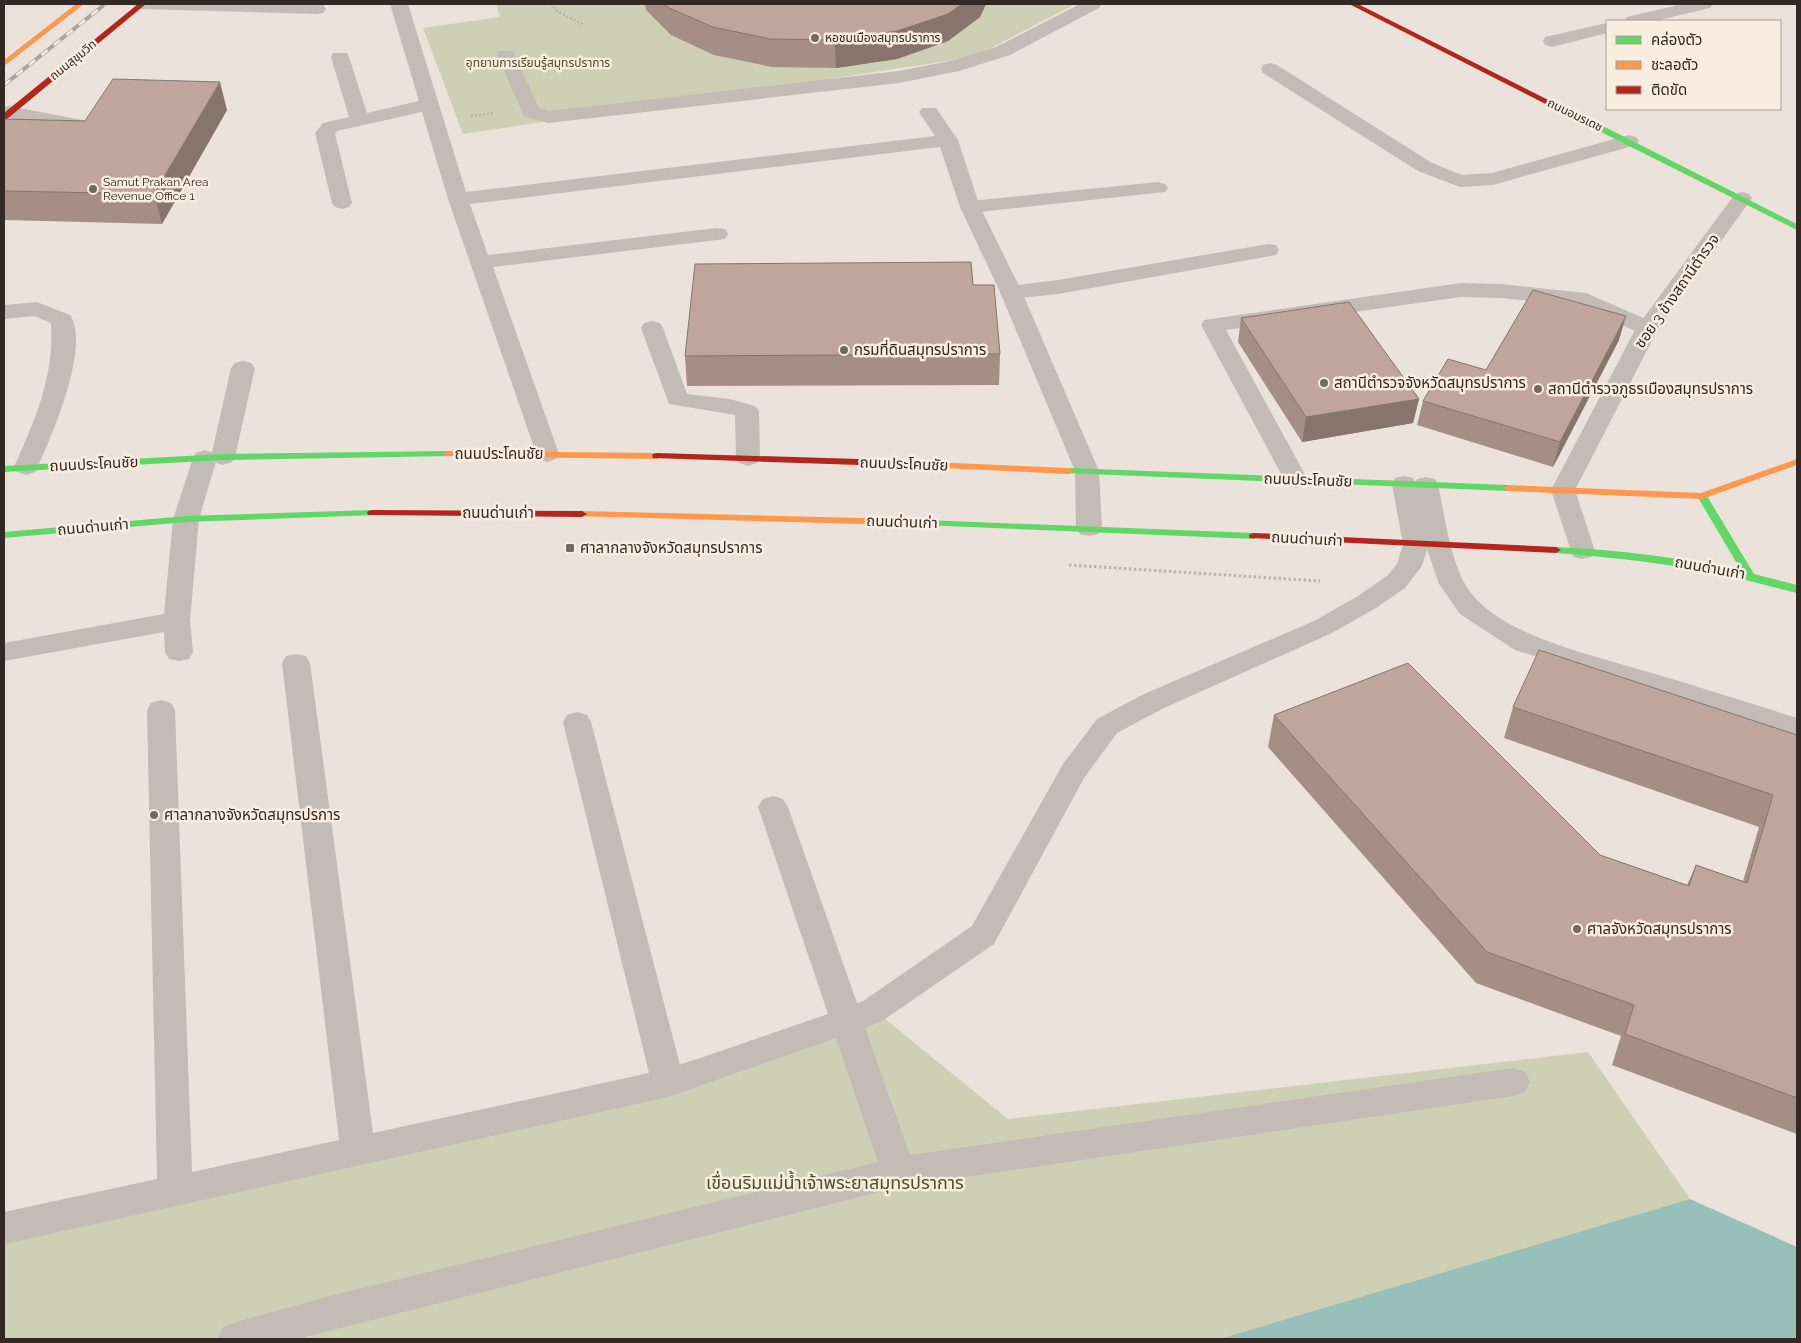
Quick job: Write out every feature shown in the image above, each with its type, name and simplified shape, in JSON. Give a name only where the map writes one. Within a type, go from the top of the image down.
[{"type":"main road","points":[[4,64],[80,4]]},
{"type":"main road","name":"ถนนสุขุมวิท","points":[[6,115],[142,4]]},
{"type":"main road","name":"ถนนอมรเดช","points":[[1353,4],[1797,227]]},
{"type":"main road","name":"ถนนประโคนชัย","points":[[15,468],[214,458],[384,454],[548,454],[748,458],[1702,496],[1797,462]]},
{"type":"main road","points":[[1702,496],[1749,575]]},
{"type":"main road","name":"ถนนด่านเก่า","points":[[4,535],[186,519],[381,513],[762,517],[1089,528],[1582,551],[1658,559],[1749,575],[1797,590]]},
{"type":"street","points":[[142,4],[317,9]]},
{"type":"street","points":[[399,4],[458,199],[548,454]]},
{"type":"street","points":[[506,55],[531,112],[548,117],[899,77],[959,65],[1004,51],[1093,4]]},
{"type":"street","points":[[1637,20],[1704,4]]},
{"type":"street","points":[[1552,41],[1606,28]]},
{"type":"street","points":[[340,57],[360,120]]},
{"type":"street","points":[[1270,69],[1425,167],[1460,181],[1493,179],[1629,141]]},
{"type":"street","points":[[342,203],[325,133],[330,127],[429,105]]},
{"type":"street","points":[[929,112],[948,140],[970,207],[1011,292],[1087,471],[1089,528]]},
{"type":"street","points":[[6,115],[91,128]]},
{"type":"street","points":[[458,199],[948,140]]},
{"type":"street","points":[[970,207],[1158,188]]},
{"type":"street","name":"ซอย 3 ข้างสถานีตำรวจ","points":[[1563,490],[1647,328],[1742,198]]},
{"type":"street","points":[[480,262],[717,234]]},
{"type":"street","points":[[1011,292],[1058,287],[1268,250]]},
{"type":"street","points":[[1296,480],[1212,326],[1461,290],[1500,291],[1586,300],[1647,328]]},
{"type":"street","points":[[4,312],[37,309],[62,320],[64,350],[52,408],[15,468]]},
{"type":"street","points":[[652,328],[678,399],[697,403],[731,405],[747,411],[748,458]]},
{"type":"street","points":[[180,652],[177,621],[186,519],[214,458],[243,368]]},
{"type":"street","points":[[1415,484],[1428,544],[1454,589],[1468,607],[1494,626],[1525,643],[1797,728]]},
{"type":"street","points":[[1563,490],[1582,551]]},
{"type":"street","points":[[4,1228],[668,1083],[874,1010],[983,935],[1073,771],[1108,726],[1154,701],[1323,627],[1367,602],[1396,582],[1428,544]]},
{"type":"street","points":[[4,652],[177,621]]},
{"type":"street","points":[[296,663],[358,1150]]},
{"type":"street","points":[[161,710],[176,1190]]},
{"type":"street","points":[[577,722],[668,1083]]},
{"type":"street","points":[[773,806],[899,1172]]},
{"type":"street","points":[[236,1339],[330,1313],[899,1172],[1513,1082]]},
{"type":"path","points":[[551,4],[557,11],[584,25]]},
{"type":"path","points":[[468,117],[496,112]]},
{"type":"path","points":[[1061,564],[1320,581]]},
{"type":"green space","name":"อุทยานการเรียนรู้สมุทรปราการ","points":[[496,4],[1075,4],[974,57],[463,134],[423,28],[500,17]]},
{"type":"green space","name":"เขื่อนริมแม่น้ำเจ้าพระยาสมุทรปราการ","points":[[874,1010],[1008,1119],[1588,1052],[1690,1199],[1230,1339],[4,1339],[4,1226],[399,1142]]},
{"type":"water","points":[[1690,1199],[1797,1247],[1797,1339],[1220,1339]]},
{"type":"building","points":[[665,4],[962,4],[948,14],[897,31],[835,40],[770,39],[713,27],[669,8]]},
{"type":"building","name":"Samut Prakan Area Revenue Office 1","points":[[113,79],[220,82],[154,194],[4,191],[4,119],[85,121]]},
{"type":"building","name":"กรมที่ดินสมุทรปราการ","points":[[971,262],[973,285],[994,285],[1000,354],[685,356],[695,264]]},
{"type":"building","name":"สถานีตำรวจภูธรเมืองสมุทรปราการ","points":[[1533,290],[1626,316],[1560,442],[1423,401],[1448,359],[1486,370]]},
{"type":"building","name":"สถานีตำรวจจังหวัดสมุทรปราการ","points":[[1349,302],[1419,399],[1306,417],[1241,318]]},
{"type":"building","points":[[1539,650],[1797,735],[1797,1098],[1625,1034],[1634,1005],[1487,952],[1274,715],[1408,663],[1600,855],[1689,886],[1696,865],[1747,883],[1773,795],[1513,707]]},
{"type":"railway","points":[[4,85],[105,4]]},
{"type":"traffic: fast","points":[[1586,121],[1797,227]]},
{"type":"traffic: fast","points":[[4,469],[223,457],[448,454]]},
{"type":"traffic: fast","points":[[1069,471],[1508,488]]},
{"type":"traffic: fast","points":[[1702,496],[1749,575]]},
{"type":"traffic: fast","points":[[4,535],[186,519],[372,513]]},
{"type":"traffic: fast","points":[[901,522],[1254,536]]},
{"type":"traffic: fast","points":[[1556,550],[1647,558],[1678,563],[1738,574],[1797,589]]},
{"type":"traffic: slow","points":[[4,64],[80,4]]},
{"type":"traffic: slow","points":[[448,454],[657,456]]},
{"type":"traffic: slow","points":[[859,462],[1069,471]]},
{"type":"traffic: slow","points":[[1508,488],[1702,496],[1797,462]]},
{"type":"traffic: slow","points":[[582,514],[901,522]]},
{"type":"traffic: jam","points":[[4,117],[142,4]]},
{"type":"traffic: jam","points":[[1353,4],[1586,121]]},
{"type":"traffic: jam","points":[[657,456],[859,462]]},
{"type":"traffic: jam","points":[[372,513],[582,514]]},
{"type":"traffic: jam","points":[[1254,536],[1556,550]]},
{"type":"place","name":"หอชมเมืองสมุทรปราการ","points":[[815,38]]},
{"type":"place","name":"Samut Prakan Area Revenue Office 1","points":[[93,189]]},
{"type":"place","name":"กรมที่ดินสมุทรปราการ","points":[[844,350]]},
{"type":"place","name":"สถานีตำรวจจังหวัดสมุทรปราการ","points":[[1324,383]]},
{"type":"place","name":"สถานีตำรวจภูธรเมืองสมุทรปราการ","points":[[1538,389]]},
{"type":"place","name":"ศาลากลางจังหวัดสมุทรปราการ","points":[[570,548]]},
{"type":"place","name":"ศาลากลางจังหวัดสมุทรปรการ","points":[[154,815]]},
{"type":"place","name":"ศาลจังหวัดสมุทรปราการ","points":[[1577,929]]}]
